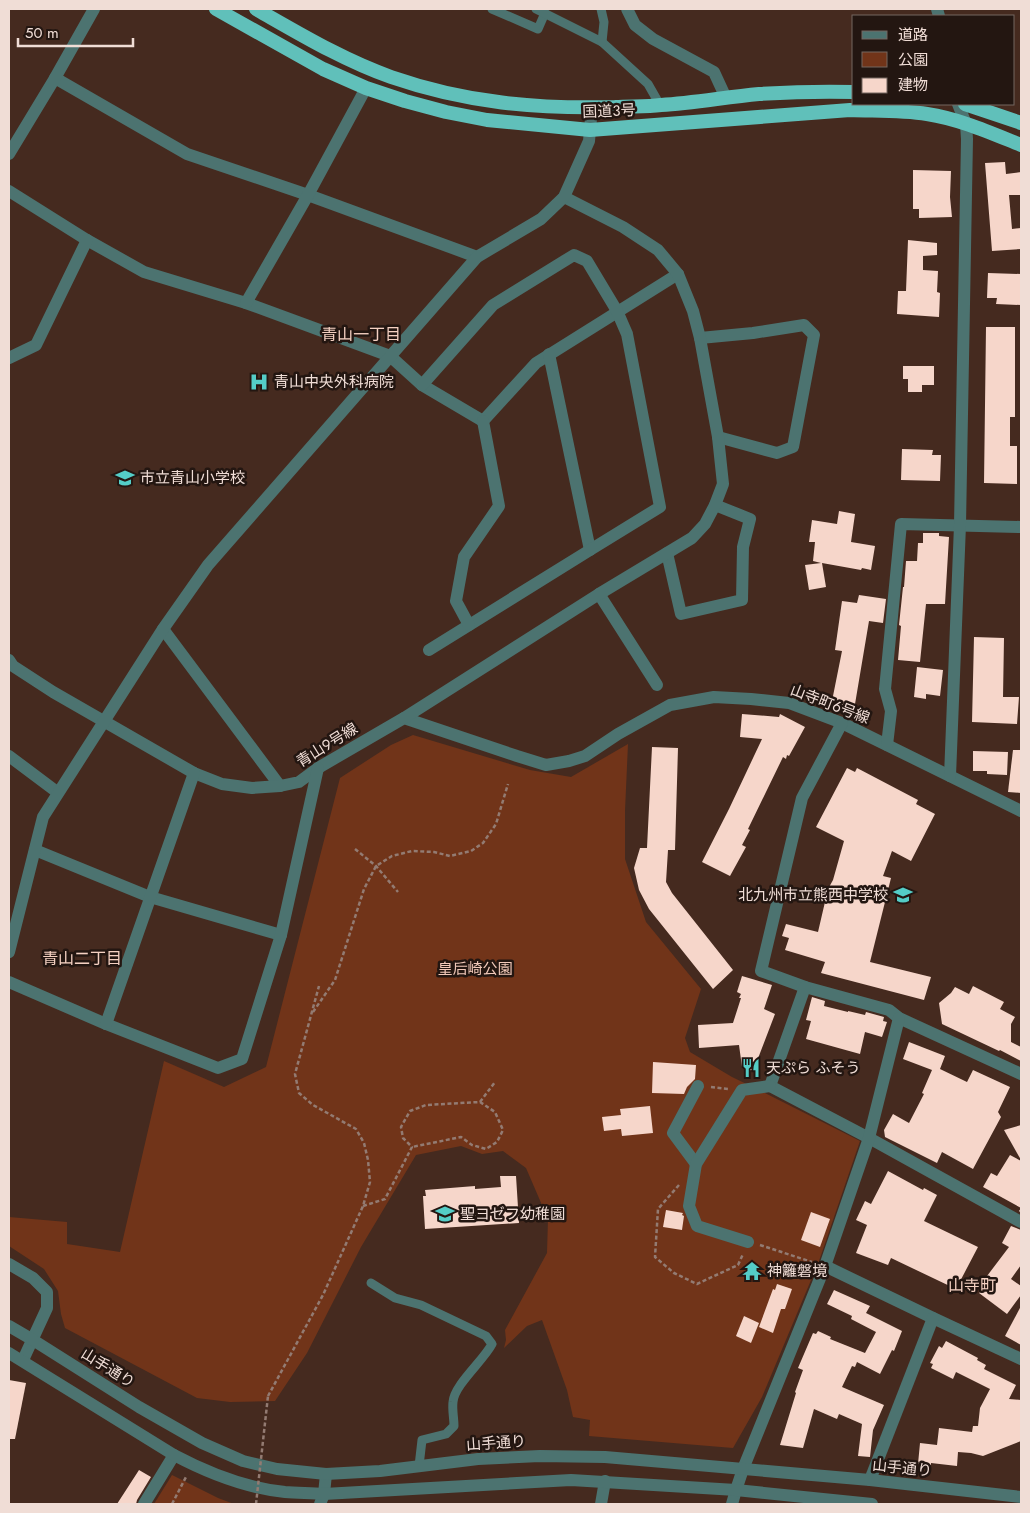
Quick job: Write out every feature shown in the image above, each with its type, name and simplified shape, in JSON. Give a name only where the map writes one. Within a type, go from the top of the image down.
[{"type":"highway","name":"国道3号","points":[[216,9],[323,69],[366,88],[421,106],[487,120],[590,130],[850,110],[888,111],[928,114],[966,124],[1021,145]]},
{"type":"highway","name":"国道3号","points":[[256,9],[337,54],[390,76],[440,92],[491,102],[541,106],[592,107],[660,105],[767,94],[823,91],[852,92]]},
{"type":"highway","points":[[968,105],[1021,123]]},
{"type":"street","points":[[9,154],[94,9]]},
{"type":"street","points":[[627,9],[635,25],[653,39],[714,72],[726,98]]},
{"type":"street","points":[[55,78],[187,154],[308,195],[477,257]]},
{"type":"street","points":[[246,302],[308,195],[366,88]]},
{"type":"street","points":[[950,776],[960,525],[966,124],[958,105]]},
{"type":"street","points":[[9,952],[43,817],[163,630],[208,565],[477,257],[542,219],[564,197],[589,141],[592,107]]},
{"type":"street","points":[[9,191],[87,240],[144,272],[246,302],[390,356],[422,385],[483,421],[499,506],[464,557],[456,602],[469,625]]},
{"type":"street","name":"青山9号線","points":[[9,660],[13,666],[53,692],[194,773],[222,784],[252,788],[280,786],[299,782],[318,768],[404,718],[598,594],[692,538],[705,524],[723,484],[718,437],[693,310],[678,274],[658,250],[623,227],[564,197]]},
{"type":"street","points":[[9,358],[36,345],[87,240]]},
{"type":"street","points":[[422,385],[493,305],[574,256],[587,261],[618,311],[627,334],[660,508],[429,650]]},
{"type":"street","points":[[483,421],[536,363],[678,274]]},
{"type":"street","points":[[700,338],[804,326],[814,334],[793,447],[777,453],[718,437]]},
{"type":"street","points":[[549,354],[590,550]]},
{"type":"street","points":[[667,554],[681,614],[742,600],[743,547],[750,519],[715,505]]},
{"type":"street","points":[[887,745],[891,710],[886,689],[901,524],[1021,527]]},
{"type":"street","points":[[598,594],[656,684]]},
{"type":"street","points":[[163,630],[280,786]]},
{"type":"street","name":"山寺町6号線","points":[[404,718],[546,765],[585,756],[618,734],[670,705],[714,697],[789,703],[842,723],[1021,811]]},
{"type":"street","points":[[842,723],[802,798],[762,971],[805,987],[889,1010],[899,1018],[1021,1074]]},
{"type":"street","points":[[9,756],[58,792]]},
{"type":"street","points":[[9,982],[106,1024],[218,1068],[242,1059],[281,936],[318,768]]},
{"type":"street","points":[[106,1024],[194,773]]},
{"type":"street","points":[[35,850],[150,897],[281,936]]},
{"type":"street","points":[[770,1086],[805,987]]},
{"type":"street","points":[[732,1504],[744,1469],[825,1266],[869,1138],[899,1018]]},
{"type":"street","points":[[696,1164],[673,1133],[698,1086]]},
{"type":"street","points":[[748,1242],[697,1226],[689,1206],[696,1164],[742,1090],[770,1086],[1021,1222]]},
{"type":"street","points":[[9,1264],[33,1278],[47,1292],[47,1308],[22,1360]]},
{"type":"street","points":[[825,1266],[1021,1359]]},
{"type":"street","points":[[870,1480],[933,1318]]},
{"type":"street","name":"山手通り","points":[[9,1326],[139,1407],[202,1442],[243,1461],[276,1469],[326,1474],[478,1459],[540,1456],[604,1457],[870,1480],[1021,1497]]},
{"type":"street","points":[[9,1353],[193,1465],[243,1484],[322,1499],[431,1488],[571,1480],[736,1490],[872,1504]]},
{"type":"street","points":[[144,1504],[174,1455]]},
{"type":"street","points":[[322,1499],[326,1474]]},
{"type":"street","points":[[601,1504],[606,1481]]},
{"type":"lane","points":[[492,9],[538,28],[540,11],[602,42],[648,84],[660,105]]},
{"type":"lane","points":[[601,9],[604,22],[602,42]]},
{"type":"lane","points":[[371,1283],[395,1298],[421,1305],[486,1336],[492,1344],[488,1352],[462,1383],[452,1401],[454,1426],[446,1434],[422,1440],[419,1466]]},
{"type":"path","points":[[310,1015],[335,980],[364,889],[376,866],[392,856],[412,851],[434,852],[450,856],[471,851],[483,843],[496,824],[508,784]]},
{"type":"path","points":[[355,849],[376,866],[398,892]]},
{"type":"path","points":[[256,1504],[268,1396],[323,1295],[364,1206],[370,1182],[364,1143],[356,1129],[313,1105],[299,1093],[295,1074],[319,986]]},
{"type":"path","points":[[480,1102],[495,1082]]},
{"type":"path","points":[[698,1086],[742,1090]]},
{"type":"path","points":[[480,1102],[495,1112],[503,1130],[497,1142],[486,1149],[472,1145],[461,1138],[412,1147],[403,1138],[401,1127],[410,1111],[426,1105],[480,1102]]},
{"type":"path","points":[[364,1206],[385,1199],[412,1147]]},
{"type":"path","points":[[696,1164],[658,1209],[655,1257],[674,1274],[697,1284],[738,1264],[748,1242],[825,1266]]},
{"type":"path","points":[[172,1504],[193,1465]]},
{"type":"green space","name":"皇后崎公園","points":[[413,735],[530,770],[571,777],[628,744],[625,859],[646,922],[701,989],[685,1038],[690,1052],[732,1077],[860,1141],[819,1261],[762,1397],[733,1448],[589,1436],[590,1420],[573,1417],[567,1390],[542,1320],[527,1326],[504,1348],[506,1340],[505,1330],[547,1253],[548,1219],[526,1168],[503,1151],[482,1154],[461,1146],[416,1155],[361,1247],[307,1353],[275,1401],[230,1402],[197,1398],[65,1328],[58,1291],[44,1269],[9,1246],[9,1217],[67,1222],[67,1244],[120,1252],[164,1061],[224,1087],[266,1067],[340,778],[391,745]]},
{"type":"green space","points":[[172,1475],[218,1498],[234,1504],[154,1504]]},
{"type":"building","points":[[1005,162],[1006,174],[1021,172],[1021,195],[1009,195],[1012,229],[1021,228],[1021,249],[992,251],[985,163]]},
{"type":"building","points":[[913,170],[951,171],[950,197],[952,217],[919,218],[919,209],[913,209]]},
{"type":"building","points":[[908,240],[937,243],[937,255],[923,256],[923,270],[938,271],[937,292],[940,293],[939,317],[897,314],[898,291],[906,291]]},
{"type":"building","points":[[988,273],[1021,274],[1021,305],[996,304],[997,298],[987,298]]},
{"type":"building","points":[[986,327],[1015,327],[1015,417],[1010,417],[1010,446],[1017,446],[1017,484],[984,483]]},
{"type":"building","points":[[903,366],[934,366],[934,385],[922,385],[922,392],[908,392],[908,379],[903,379]]},
{"type":"building","points":[[902,449],[933,450],[932,455],[941,455],[940,481],[901,480]]},
{"type":"building","points":[[839,511],[855,514],[851,542],[875,546],[871,570],[822,563],[826,587],[809,590],[805,565],[821,563],[813,561],[815,542],[809,542],[812,520],[837,524]]},
{"type":"building","points":[[923,533],[939,533],[939,536],[949,537],[945,604],[926,604],[920,662],[898,660],[901,626],[899,625],[906,561],[917,561],[918,543],[923,543]]},
{"type":"building","points":[[859,595],[886,599],[883,623],[869,621],[854,710],[831,706],[842,651],[835,650],[842,601],[857,603]]},
{"type":"building","points":[[974,637],[1004,638],[1003,697],[1019,697],[1017,724],[972,722]]},
{"type":"building","points":[[917,667],[943,670],[940,696],[926,694],[926,699],[914,697]]},
{"type":"building","points":[[742,714],[779,717],[780,714],[805,727],[789,756],[787,755],[786,759],[783,757],[748,829],[750,830],[742,845],[746,847],[730,876],[702,862],[762,739],[740,737]]},
{"type":"building","points":[[652,747],[678,748],[675,850],[668,850],[666,882],[672,893],[733,970],[713,989],[649,909],[639,890],[634,868],[640,848],[647,848]]},
{"type":"building","points":[[1013,750],[1021,750],[1021,793],[1008,792]]},
{"type":"building","points":[[973,751],[1008,752],[1007,775],[987,774],[987,771],[973,771]]},
{"type":"building","points":[[847,768],[855,772],[857,768],[918,800],[916,804],[935,814],[911,861],[892,851],[883,876],[891,878],[870,962],[931,977],[924,1000],[821,973],[825,962],[785,950],[789,938],[782,936],[786,924],[818,932],[828,889],[833,880],[844,841],[816,827]]},
{"type":"building","points":[[742,976],[772,985],[764,1009],[775,1014],[757,1061],[758,1069],[746,1071],[745,1067],[742,1067],[739,1045],[699,1048],[698,1025],[733,1023],[741,998],[739,998],[741,994],[737,992]]},
{"type":"building","points":[[973,986],[1004,1002],[1000,1009],[1015,1017],[1011,1024],[1011,1042],[1021,1047],[1021,1061],[942,1024],[939,1003],[955,987],[969,994]]},
{"type":"building","points":[[812,997],[825,1001],[824,1006],[865,1015],[866,1012],[884,1017],[883,1021],[887,1022],[882,1037],[865,1032],[860,1054],[806,1039],[811,1021],[806,1020]]},
{"type":"building","points":[[909,1042],[945,1056],[940,1069],[967,1082],[973,1070],[1010,1087],[998,1112],[1001,1117],[973,1169],[942,1152],[937,1163],[885,1137],[884,1130],[893,1114],[909,1123],[924,1094],[922,1093],[932,1070],[903,1059]]},
{"type":"building","points":[[653,1062],[696,1065],[695,1079],[687,1087],[684,1094],[652,1093]]},
{"type":"building","points":[[650,1106],[653,1133],[622,1136],[621,1129],[604,1131],[602,1117],[621,1115],[620,1109]]},
{"type":"building","points":[[1021,1125],[1021,1160],[1004,1130]]},
{"type":"building","points":[[1010,1155],[1021,1161],[1021,1208],[983,1187],[991,1173],[997,1176]]},
{"type":"building","points":[[888,1171],[923,1190],[924,1188],[937,1195],[924,1221],[978,1247],[956,1289],[891,1258],[888,1265],[856,1253],[867,1225],[856,1220],[865,1201],[871,1204]]},
{"type":"building","points":[[500,1176],[516,1176],[519,1223],[425,1229],[423,1196],[426,1196],[425,1190],[475,1186],[475,1189],[501,1187]]},
{"type":"building","points":[[666,1210],[683,1213],[682,1230],[663,1227]]},
{"type":"building","points":[[811,1212],[830,1219],[820,1247],[801,1240]]},
{"type":"building","points":[[1011,1226],[1021,1230],[1021,1265],[1011,1279],[1021,1286],[1021,1295],[1007,1314],[979,1293],[988,1282],[984,1280],[1009,1247],[1002,1243]]},
{"type":"building","points":[[777,1284],[792,1289],[785,1309],[781,1309],[773,1333],[759,1327],[773,1289],[775,1290]]},
{"type":"building","points":[[834,1290],[870,1306],[866,1313],[902,1331],[894,1351],[892,1350],[880,1374],[857,1362],[855,1367],[852,1366],[842,1387],[884,1405],[873,1430],[870,1457],[858,1456],[862,1424],[839,1414],[837,1419],[814,1409],[803,1448],[780,1445],[803,1370],[798,1368],[813,1333],[816,1334],[818,1331],[831,1337],[830,1339],[865,1353],[876,1332],[851,1319],[852,1316],[827,1304]]},
{"type":"building","points":[[1021,1306],[1021,1345],[1005,1336]]},
{"type":"building","points":[[744,1316],[759,1323],[751,1343],[736,1336]]},
{"type":"building","points":[[946,1341],[978,1358],[977,1360],[986,1365],[984,1369],[1016,1385],[1009,1399],[1021,1400],[1021,1441],[983,1456],[958,1452],[957,1466],[931,1463],[931,1465],[918,1464],[920,1443],[937,1445],[939,1428],[972,1432],[973,1426],[978,1426],[980,1408],[990,1389],[956,1372],[953,1379],[931,1368],[933,1364],[930,1363],[939,1346],[942,1348]]},
{"type":"building","points":[[9,1380],[26,1383],[15,1439],[9,1439]]},
{"type":"building","points":[[139,1470],[151,1477],[136,1504],[117,1504]]},
{"type":"place","name":"青山中央外科病院","points":[[259,382]]},
{"type":"place","name":"市立青山小学校","points":[[125,478]]},
{"type":"place","name":"北九州市立熊西中学校","points":[[903,895]]},
{"type":"place","name":"天ぷら ふそう","points":[[751,1068]]},
{"type":"place","name":"聖ヨゼフ幼稚園","points":[[445,1214]]},
{"type":"place","name":"神籬磐境","points":[[752,1271]]},
{"type":"district","name":"青山一丁目","points":[[361,334]]},
{"type":"district","name":"青山二丁目","points":[[82,958]]},
{"type":"district","name":"山寺町","points":[[972,1285]]}]
